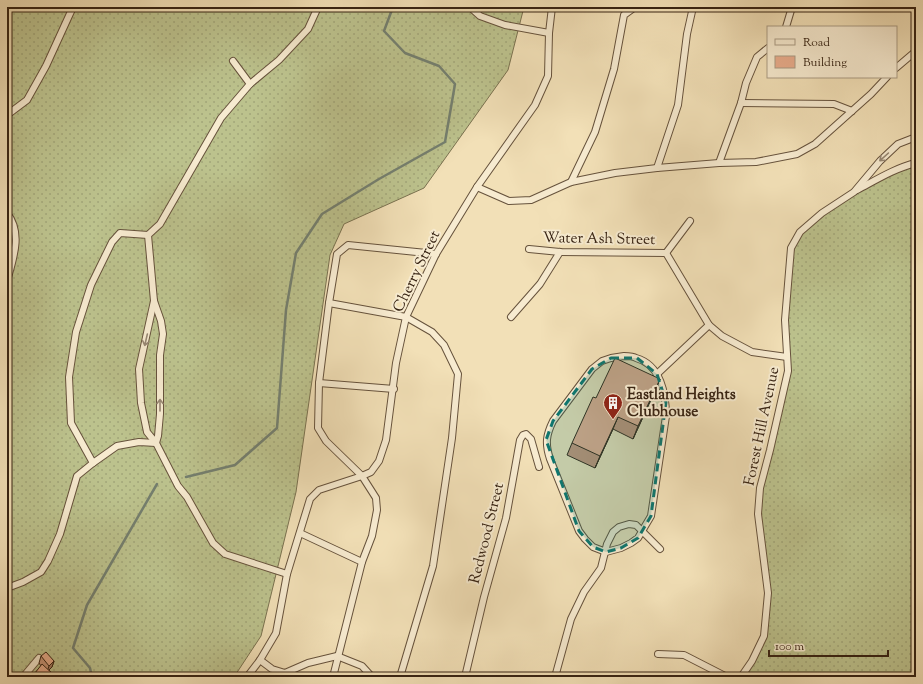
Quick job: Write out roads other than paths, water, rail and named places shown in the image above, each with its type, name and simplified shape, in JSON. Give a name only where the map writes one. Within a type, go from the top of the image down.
[{"type":"street","points":[[7,115],[27,100],[46,66],[73,7]]},
{"type":"street","points":[[93,462],[71,423],[69,378],[76,332],[91,285],[112,242],[120,233],[148,235],[160,224],[221,118],[250,84],[279,60],[308,29],[318,7]]},
{"type":"street","points":[[470,7],[480,16],[505,25],[549,33]]},
{"type":"street","name":"Cherry Street","points":[[247,677],[260,660],[276,633],[287,574],[310,499],[319,490],[371,472],[379,461],[386,440],[394,389],[396,363],[406,316],[436,254],[477,187],[535,105],[548,76],[549,33],[552,7]]},
{"type":"street","points":[[571,182],[595,132],[614,70],[624,15],[635,7]]},
{"type":"street","points":[[657,168],[678,105],[687,34],[693,7]]},
{"type":"street","points":[[786,26],[792,7]]},
{"type":"street","points":[[719,163],[741,103],[746,83],[757,57],[767,49]]},
{"type":"street","points":[[897,65],[916,51]]},
{"type":"street","points":[[233,61],[250,84]]},
{"type":"street","points":[[477,187],[510,201],[531,200],[571,182],[615,174],[657,168],[719,163],[756,162],[797,154],[815,144],[886,78]]},
{"type":"street","points":[[741,103],[834,104],[852,111]]},
{"type":"street","name":"Forest Hill Avenue","points":[[741,677],[752,661],[764,636],[768,593],[758,514],[760,488],[788,371],[785,320],[791,248],[800,232],[822,213],[854,192],[880,161],[898,144],[916,137]]},
{"type":"street","points":[[854,192],[907,165],[916,163]]},
{"type":"street","points":[[7,213],[15,227],[17,238],[7,281]]},
{"type":"street","points":[[666,253],[690,221]]},
{"type":"street","points":[[148,235],[154,301],[161,322],[163,334],[160,355],[160,414],[156,443]]},
{"type":"street","points":[[333,677],[337,656],[362,562],[372,536],[377,510],[376,498],[362,476],[326,441],[318,428],[319,383],[337,254],[348,245],[436,254]]},
{"type":"street","name":"Water Ash Street","points":[[528,249],[560,252],[666,253],[709,325],[722,336],[752,352],[787,357]]},
{"type":"street","points":[[511,316],[540,284],[560,252]]},
{"type":"street","points":[[154,301],[139,369],[141,403],[147,432],[156,443],[178,486],[187,497],[213,543],[225,554],[287,574]]},
{"type":"street","points":[[329,303],[406,316],[432,332],[444,345],[458,374],[452,438],[433,566],[400,677]]},
{"type":"street","points":[[657,374],[709,325]]},
{"type":"street","points":[[624,356],[637,358],[646,363],[657,374],[666,402],[666,416],[651,516],[647,525],[642,531],[638,538],[621,548],[606,552],[593,546],[580,532],[547,450],[546,440],[552,421],[592,369],[602,361],[624,356]]},
{"type":"street","points":[[319,383],[394,389]]},
{"type":"street","name":"Redwood Street","points":[[465,677],[484,597],[506,518],[520,440],[523,435],[526,434],[531,439],[539,467]]},
{"type":"street","points":[[7,588],[23,582],[41,572],[60,534],[77,476],[93,462],[117,446],[139,442],[156,443]]},
{"type":"street","points":[[555,677],[571,619],[584,592],[601,568],[609,537],[613,532],[619,527],[629,524],[636,525],[660,549]]},
{"type":"street","points":[[300,533],[362,562]]},
{"type":"street","points":[[658,654],[684,655],[727,677]]},
{"type":"street","points":[[260,660],[272,669],[285,673],[308,663],[337,656],[362,666],[372,677]]},
{"type":"street","points":[[23,677],[39,658]]},
{"type":"waterway","points":[[186,477],[235,465],[277,428],[286,310],[296,253],[322,214],[379,179],[445,142],[455,84],[439,66],[405,53],[384,31],[393,7]]},
{"type":"waterway","points":[[92,677],[90,668],[73,648],[87,605],[157,484]]},
{"type":"place","name":"Eastland Heights Clubhouse","points":[[613,420]]}]
